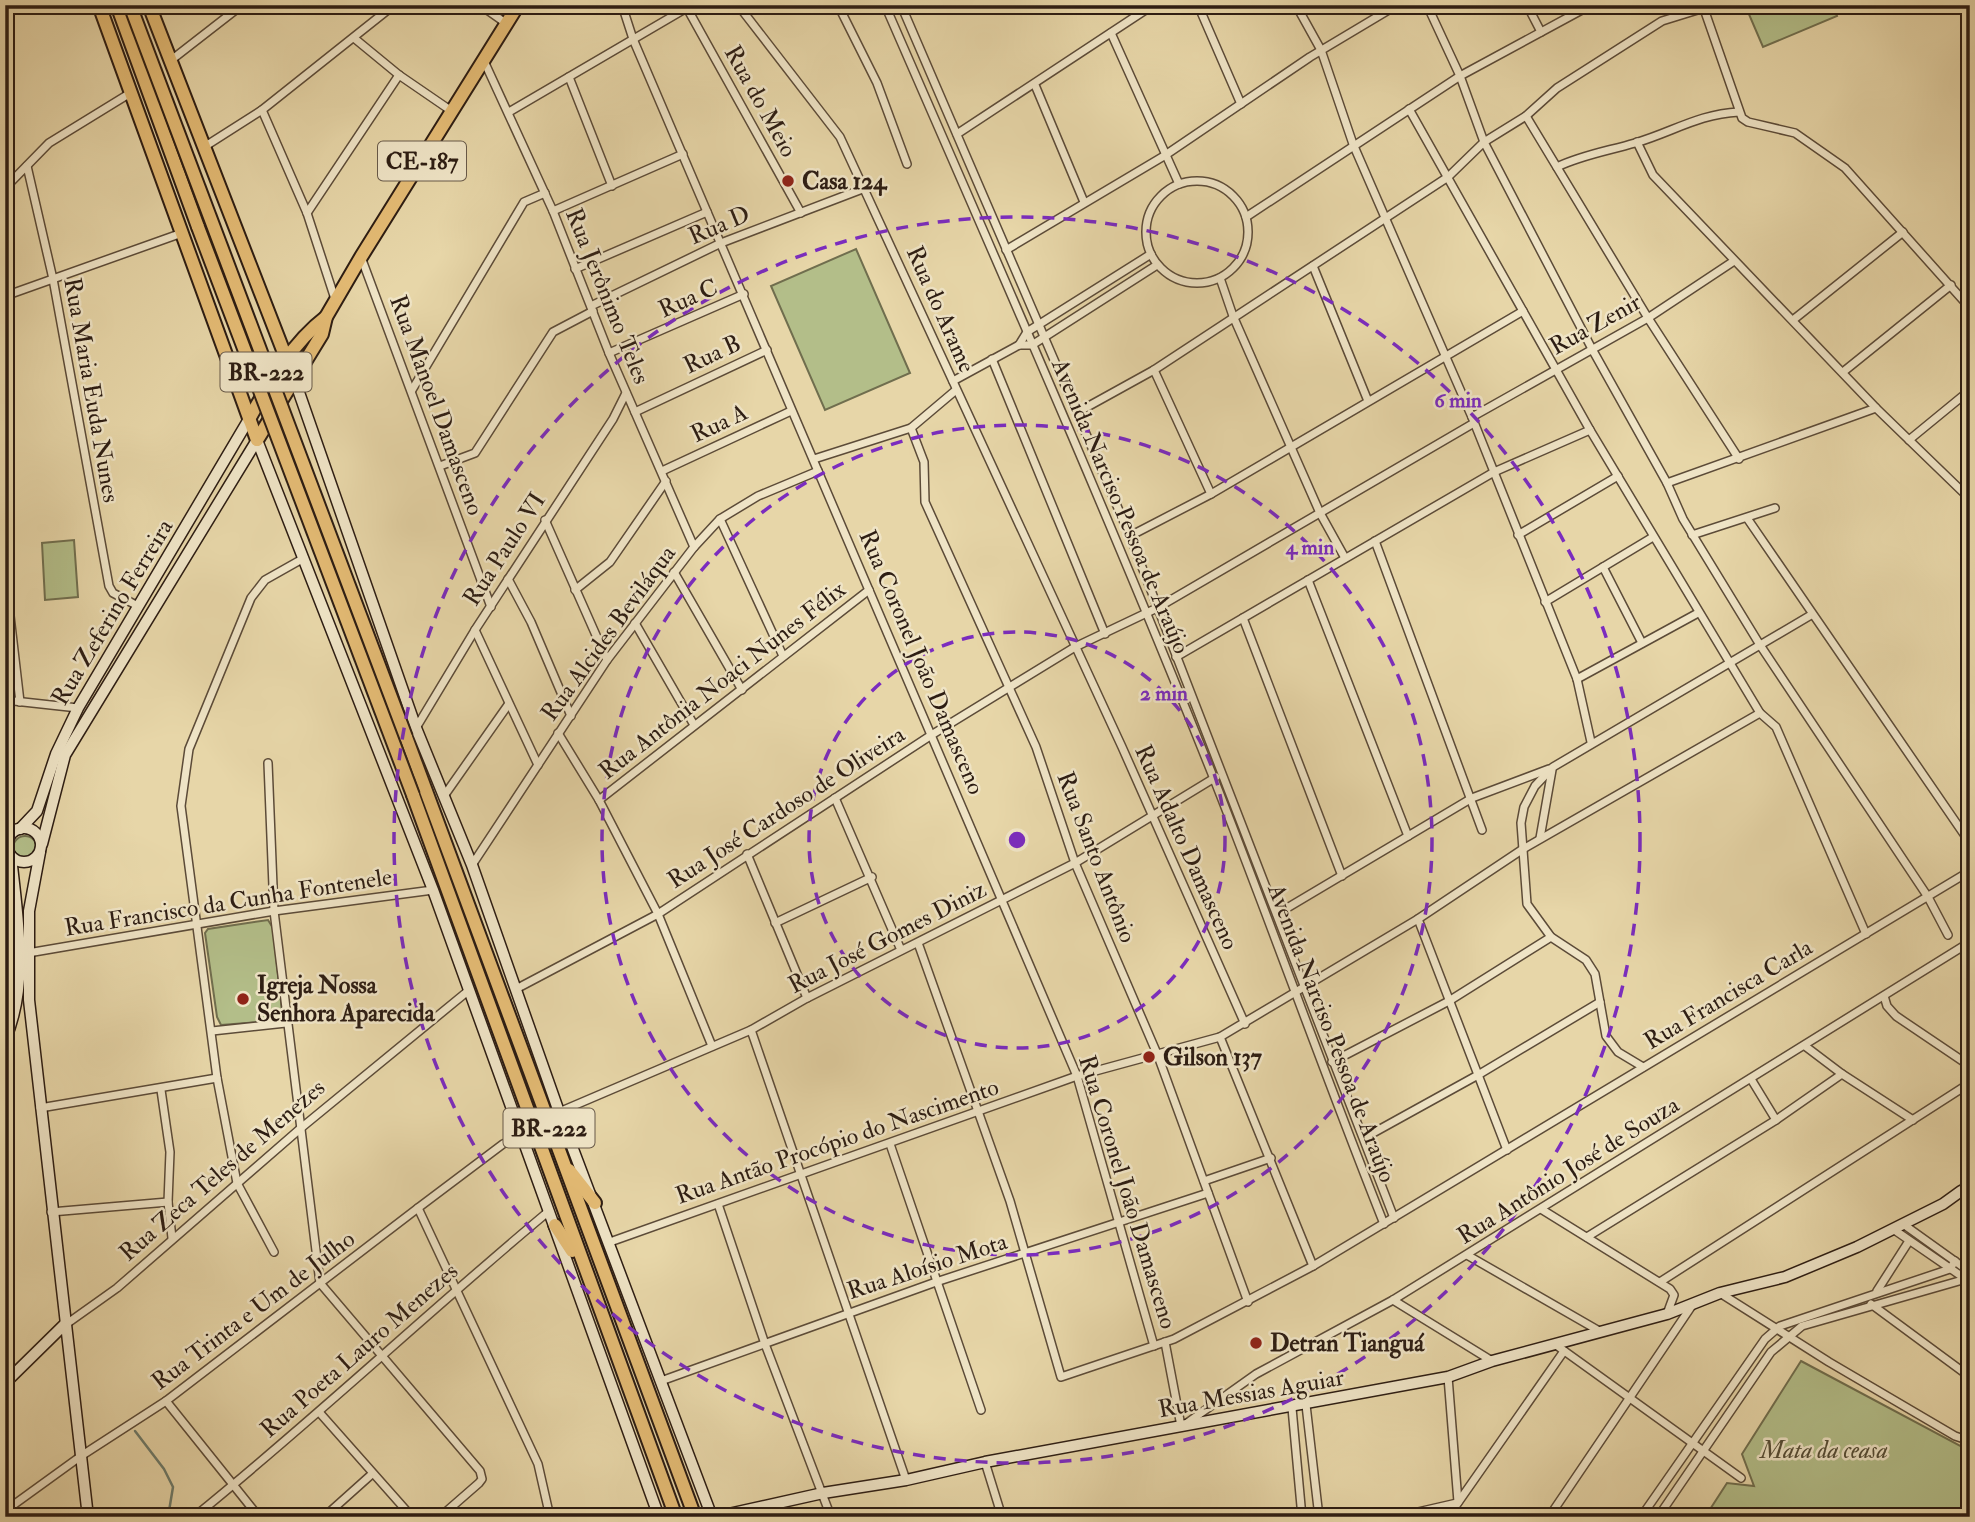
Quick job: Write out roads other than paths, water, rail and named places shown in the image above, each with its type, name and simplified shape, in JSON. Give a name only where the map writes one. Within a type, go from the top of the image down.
[{"type":"highway","name":"BR-222","points":[[99,5],[257,440]]},
{"type":"highway","name":"BR-222","points":[[117,5],[413,795],[676,1517]]},
{"type":"highway","name":"BR-222","points":[[130,5],[411,732],[561,1159],[695,1517]]},
{"type":"highway","points":[[149,5],[295,381]]},
{"type":"highway","name":"CE-187","points":[[257,440],[322,334],[326,317],[335,299],[453,112],[516,6]]},
{"type":"highway","name":"CE-187","points":[[249,419],[287,360],[311,329],[326,317]]},
{"type":"highway","points":[[561,1159],[594,1203]]},
{"type":"highway","points":[[555,1226],[584,1268]]},
{"type":"main road","points":[[295,381],[411,732],[444,796],[472,864],[559,1112],[713,1517]]},
{"type":"main road","name":"Rua Zeferino Ferreira","points":[[20,829],[37,811],[56,754],[78,708],[249,419]]},
{"type":"main road","name":"Rua Zeferino Ferreira","points":[[5,1040],[16,1015],[29,911],[41,848],[65,755],[149,613],[198,539],[257,440]]},
{"type":"main road","name":"BR-222","points":[[257,440],[433,890],[659,1517]]},
{"type":"main road","points":[[184,531],[198,539]]},
{"type":"main road","points":[[20,829],[35,831],[41,848],[27,862],[11,856],[7,839],[20,829]]},
{"type":"main road","name":"Rua Zeferino Ferreira","points":[[11,856],[32,1020]]},
{"type":"main road","points":[[16,1015],[32,1020]]},
{"type":"main road","name":"CE-187","points":[[32,1020],[64,1325]]},
{"type":"main road","name":"Rua Messias Aguiar","points":[[713,1517],[985,1462],[1292,1408],[1448,1377],[1492,1361],[1560,1348],[1667,1314],[1720,1293],[1785,1277],[1898,1227],[1943,1204],[1961,1191]]},
{"type":"main road","points":[[64,1325],[88,1517]]},
{"type":"main road","name":"Rua Zeca Teles de Menezes","points":[[5,1383],[64,1325]]},
{"type":"street","points":[[169,62],[243,5]]},
{"type":"street","points":[[204,147],[262,110],[394,5]]},
{"type":"street","points":[[480,5],[507,24]]},
{"type":"street","name":"Rua Coronel João Damasceno","points":[[622,5],[633,39],[744,294],[791,411],[933,734],[1077,1076],[1154,1346]]},
{"type":"street","name":"Rua do Arame","points":[[738,5],[840,137],[1075,648]]},
{"type":"street","points":[[838,5],[877,83],[907,164]]},
{"type":"street","name":"Avenida Narciso Pessoa de Araújo","points":[[885,5],[997,256],[1032,345],[1217,776],[1248,833],[1332,1062],[1394,1218]]},
{"type":"street","name":"Avenida Narciso Pessoa de Araújo","points":[[901,5],[1130,536],[1296,992],[1384,1224]]},
{"type":"street","points":[[957,134],[1153,5]]},
{"type":"street","points":[[1198,5],[1241,104]]},
{"type":"street","points":[[1296,5],[1321,50],[1353,144],[1446,355],[1577,679],[1591,742]]},
{"type":"street","points":[[1006,250],[1164,156],[1321,50],[1397,5]]},
{"type":"street","points":[[1427,5],[1460,76],[1484,142],[1592,349],[1667,483],[1692,535],[1760,645],[1928,897],[1948,935]]},
{"type":"street","points":[[1527,5],[1541,32]]},
{"type":"street","points":[[1246,217],[1460,76],[1590,5]]},
{"type":"street","points":[[509,112],[689,6]]},
{"type":"street","name":"Rua do Meio","points":[[689,6],[801,213]]},
{"type":"street","points":[[1078,412],[1154,370],[1448,177],[1484,142],[1526,116],[1557,88],[1662,21],[1704,7],[1739,112],[1748,122],[1795,133],[1845,168],[1970,308]]},
{"type":"street","points":[[1111,33],[1164,156],[1179,184]]},
{"type":"street","points":[[354,38],[398,75],[453,112]]},
{"type":"street","name":"Rua Jerônimo Teles","points":[[484,61],[553,211],[609,353],[694,547]]},
{"type":"street","points":[[307,213],[398,75]]},
{"type":"street","points":[[569,78],[612,186]]},
{"type":"street","points":[[1035,85],[1084,202]]},
{"type":"street","points":[[5,188],[71,127],[132,92]]},
{"type":"street","points":[[1409,109],[1590,430],[1698,613],[1760,713],[1776,727],[1866,933]]},
{"type":"street","points":[[262,110],[307,213],[335,299]]},
{"type":"street","points":[[1557,167],[1575,158],[1637,142],[1712,113],[1739,112]]},
{"type":"street","points":[[1526,116],[1648,318],[1739,459]]},
{"type":"street","points":[[1637,142],[1653,175],[1876,408],[1969,496]]},
{"type":"street","points":[[553,211],[682,154]]},
{"type":"street","name":"Rua Maria Euda Nunes","points":[[27,166],[53,279],[109,586],[113,593],[138,606]]},
{"type":"street","points":[[1202,181],[1217,184],[1240,203],[1246,217],[1248,231],[1244,252],[1232,270],[1220,278],[1193,284],[1180,281],[1157,265],[1146,237],[1152,208],[1161,196],[1179,184],[1202,181]]},
{"type":"street","name":"Rua D","points":[[440,466],[475,453],[553,332],[721,243],[865,188]]},
{"type":"street","points":[[412,390],[524,202],[545,193]]},
{"type":"street","points":[[575,269],[707,212]]},
{"type":"street","points":[[1793,320],[1903,232]]},
{"type":"street","points":[[5,296],[182,233]]},
{"type":"street","points":[[1019,345],[1027,332],[1151,254]]},
{"type":"street","name":"Rua Manoel Damasceno","points":[[361,257],[491,607]]},
{"type":"street","name":"Rua Zenir","points":[[1473,420],[1556,368],[1648,318],[1734,261]]},
{"type":"street","points":[[953,380],[1019,345],[1032,345],[1157,265]]},
{"type":"street","points":[[1312,266],[1368,401]]},
{"type":"street","points":[[1220,278],[1233,316],[1290,446],[1320,513],[1345,558]]},
{"type":"street","points":[[1843,372],[1951,285]]},
{"type":"street","name":"Rua C","points":[[609,353],[744,294]]},
{"type":"street","points":[[1130,536],[1211,494],[1523,311]]},
{"type":"street","name":"Rua B","points":[[635,412],[767,349]]},
{"type":"street","points":[[992,359],[1105,634]]},
{"type":"street","points":[[1154,370],[1211,494]]},
{"type":"street","points":[[814,459],[911,428],[956,390]]},
{"type":"street","points":[[1909,440],[1970,390]]},
{"type":"street","name":"Rua Paulo VI","points":[[411,732],[545,520],[613,419],[626,393]]},
{"type":"street","points":[[1667,483],[1876,408]]},
{"type":"street","name":"Rua A","points":[[662,471],[791,411]]},
{"type":"street","name":"Rua José Cardoso de Oliveira","points":[[516,989],[659,914],[933,734],[1075,648],[1147,614],[1473,420]]},
{"type":"street","name":"Rua Santo Antônio","points":[[911,428],[924,462],[925,502],[1036,747],[1074,863],[1158,1056],[1248,1302]]},
{"type":"street","points":[[1176,657],[1494,472],[1590,430]]},
{"type":"street","name":"Rua Alcides Beviláqua","points":[[472,864],[607,660],[694,547],[720,519],[758,496],[818,471]]},
{"type":"street","points":[[1518,535],[1618,476]]},
{"type":"street","points":[[575,590],[610,562],[666,481]]},
{"type":"street","points":[[1692,535],[1775,508]]},
{"type":"street","points":[[1747,518],[1811,615],[1970,843]]},
{"type":"street","points":[[720,519],[783,656]]},
{"type":"street","points":[[545,520],[607,660]]},
{"type":"street","points":[[1545,602],[1653,537]]},
{"type":"street","points":[[1375,541],[1482,830]]},
{"type":"street","points":[[274,1252],[237,1183],[218,1078],[181,806],[189,749],[251,598],[265,580],[304,558]]},
{"type":"street","points":[[1603,567],[1642,643]]},
{"type":"street","points":[[674,572],[742,690]]},
{"type":"street","points":[[5,573],[20,702]]},
{"type":"street","points":[[508,579],[531,622],[570,716]]},
{"type":"street","points":[[1308,580],[1408,836]]},
{"type":"street","name":"Rua Antônia Noaci Nunes Félix","points":[[598,800],[869,590]]},
{"type":"street","points":[[1577,679],[1698,613]]},
{"type":"street","points":[[1278,914],[1472,797],[1553,767],[1591,742],[1811,615]]},
{"type":"street","points":[[1243,618],[1342,876]]},
{"type":"street","points":[[635,623],[694,725]]},
{"type":"street","points":[[475,630],[538,765]]},
{"type":"street","name":"Rua Adalto Damasceno","points":[[1075,648],[1245,1024]]},
{"type":"street","points":[[5,700],[78,708]]},
{"type":"street","points":[[444,796],[508,705]]},
{"type":"street","name":"Rua Antão Procópio do Nascimento","points":[[610,1242],[1077,1076],[1220,1037],[1418,919],[1541,838],[1760,713]]},
{"type":"street","points":[[558,733],[598,800],[659,914],[712,1046]]},
{"type":"street","points":[[268,763],[274,911],[320,1283],[384,1354],[482,1475],[479,1483],[440,1517]]},
{"type":"street","points":[[1541,838],[1553,767]]},
{"type":"street","points":[[1553,767],[1535,786],[1524,807],[1521,823],[1527,904],[1551,937],[1586,960],[1595,974],[1606,1036],[1612,1045],[1643,1067]]},
{"type":"street","name":"Rua José Gomes Diniz","points":[[559,1112],[751,1030],[807,998],[1074,863],[1217,776]]},
{"type":"street","points":[[835,798],[872,877],[901,950]]},
{"type":"street","points":[[747,854],[807,998]]},
{"type":"street","name":"Rua Francisca Carla","points":[[1025,1254],[1061,1377],[1165,1342],[1248,1302],[1384,1224],[1970,872]]},
{"type":"street","points":[[775,923],[872,877]]},
{"type":"street","name":"Rua Francisco da Cunha Fontenele","points":[[5,955],[274,911],[433,890]]},
{"type":"street","points":[[1418,919],[1507,1150]]},
{"type":"street","points":[[1332,1062],[1449,1001],[1551,937]]},
{"type":"street","name":"Rua Antônio José de Souza","points":[[1182,1426],[1256,1374],[1394,1300],[1970,942]]},
{"type":"street","points":[[918,943],[1025,1254]]},
{"type":"street","name":"Rua Zeca Teles de Menezes","points":[[64,1325],[117,1288],[301,1128],[468,991]]},
{"type":"street","points":[[1884,996],[1887,1006],[1896,1016],[1970,1066]]},
{"type":"street","points":[[1364,1138],[1478,1075],[1600,1002]]},
{"type":"street","points":[[212,1031],[286,1023]]},
{"type":"street","points":[[751,1030],[906,1480]]},
{"type":"street","points":[[1220,1037],[1271,1158],[1312,1266]]},
{"type":"street","points":[[1805,1046],[1913,1121]]},
{"type":"street","points":[[1587,1237],[1776,1121],[1842,1074]]},
{"type":"street","points":[[40,1108],[161,1090],[218,1078]]},
{"type":"street","points":[[1751,1079],[1776,1121]]},
{"type":"street","points":[[1660,1282],[1970,1083]]},
{"type":"street","points":[[161,1090],[170,1152],[168,1202],[172,1238]]},
{"type":"street","name":"Rua Trinta e Um de Julho","points":[[5,1511],[81,1456],[166,1401],[503,1144],[521,1136]]},
{"type":"street","points":[[890,1144],[981,1410]]},
{"type":"street","points":[[1204,1181],[1271,1158]]},
{"type":"street","name":"Rua Messias Aguiar","points":[[1961,1191],[1970,1180]]},
{"type":"street","name":"Rua Aloísio Mota","points":[[661,1381],[936,1282],[1208,1193]]},
{"type":"street","points":[[51,1212],[168,1202]]},
{"type":"street","points":[[718,1204],[765,1344],[831,1517]]},
{"type":"street","points":[[418,1208],[538,1464],[550,1517]]},
{"type":"street","points":[[1541,1209],[1660,1282],[1674,1295],[1667,1314]]},
{"type":"street","name":"Rua Poeta Lauro Menezes","points":[[194,1517],[320,1412],[457,1287],[549,1211]]},
{"type":"street","points":[[1898,1227],[1909,1241],[1950,1269],[1969,1276]]},
{"type":"street","points":[[1898,1227],[1955,1262],[1969,1276]]},
{"type":"street","points":[[1877,1291],[1909,1241]]},
{"type":"street","points":[[1467,1255],[1602,1333]]},
{"type":"street","points":[[1642,1517],[1765,1339],[1777,1329],[1793,1320],[1950,1269],[1955,1262]]},
{"type":"street","points":[[1658,1517],[1771,1352],[1787,1336],[1802,1326],[1969,1276]]},
{"type":"street","points":[[1720,1293],[1955,1436],[1970,1441]]},
{"type":"street","points":[[1394,1300],[1492,1361]]},
{"type":"street","points":[[1549,1517],[1695,1301]]},
{"type":"street","points":[[1871,1304],[1970,1377]]},
{"type":"street","points":[[1165,1342],[1182,1426]]},
{"type":"street","points":[[1448,1517],[1560,1348],[1741,1478]]},
{"type":"street","points":[[1448,1377],[1458,1502]]},
{"type":"street","points":[[166,1401],[259,1517]]},
{"type":"street","points":[[1306,1405],[1319,1517]]},
{"type":"street","points":[[1292,1408],[1302,1517]]},
{"type":"street","points":[[320,1412],[412,1517]]},
{"type":"street","points":[[1293,1423],[1308,1422]]},
{"type":"street","points":[[1297,1461],[1312,1459]]},
{"type":"street","points":[[985,1462],[1002,1517]]},
{"type":"street","points":[[324,1517],[372,1474]]},
{"type":"street","points":[[1396,1517],[1458,1502]]},
{"type":"waterway","points":[[135,1431],[164,1469],[173,1487],[168,1517]]},
{"type":"place","name":"Casa 124","points":[[788,181]]},
{"type":"place","name":"Igreja Nossa Senhora Aparecida","points":[[243,999]]},
{"type":"place","name":"Gilson 137","points":[[1149,1057]]},
{"type":"place","name":"Detran Tianguá","points":[[1256,1343]]},
{"type":"park label","name":"Mata da ceasa","points":[[1824,1450]]}]
